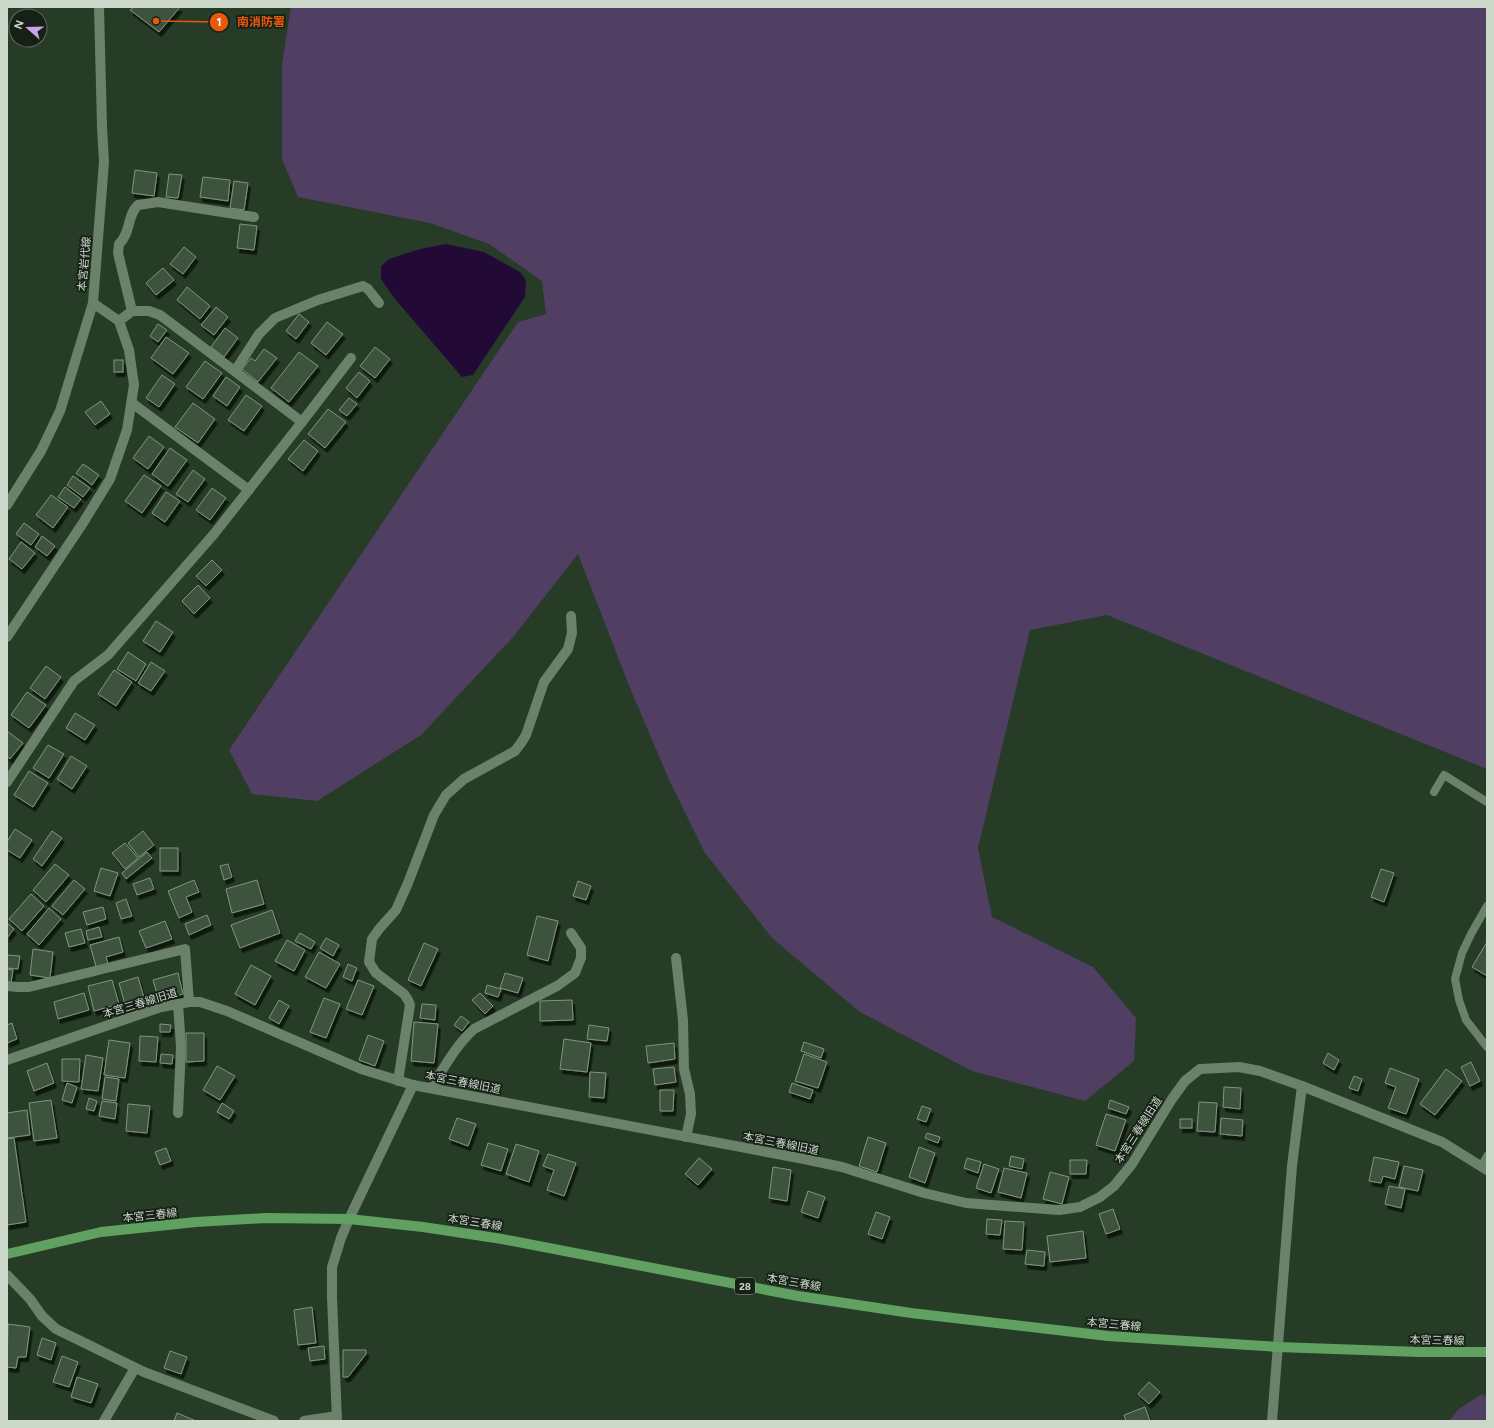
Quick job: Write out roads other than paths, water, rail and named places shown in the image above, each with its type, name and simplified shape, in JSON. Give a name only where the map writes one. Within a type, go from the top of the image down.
[{"type":"main road","name":"本宮三春線","points":[[7,1254],[101,1232],[196,1222],[266,1218],[349,1219],[502,1238],[798,1296],[911,1313],[1108,1336],[1278,1347],[1419,1352],[1487,1352]]},
{"type":"street","name":"本宮岩代線","points":[[7,505],[41,451],[60,411],[93,303],[104,162],[98,7]]},
{"type":"street","points":[[132,311],[118,253],[119,244],[124,240],[133,211],[138,205],[158,202],[254,217]]},
{"type":"street","points":[[235,371],[250,345],[275,318],[318,300],[363,286],[368,289],[379,303]]},
{"type":"street","points":[[7,637],[83,523],[110,479],[127,430],[134,385],[130,357],[119,321],[93,303]]},
{"type":"street","points":[[119,321],[132,311],[149,311],[160,315],[302,422]]},
{"type":"street","points":[[7,782],[74,681],[108,655],[214,534],[351,358]]},
{"type":"street","points":[[132,403],[249,490]]},
{"type":"street","points":[[398,1080],[410,1005],[404,994],[376,972],[369,962],[372,939],[396,910],[434,815],[446,795],[464,778],[507,756],[515,751],[522,743],[544,682],[568,649],[572,633],[571,616]]},
{"type":"street","points":[[431,1088],[454,1052],[468,1034],[474,1029],[557,986],[574,973],[581,958],[581,948],[571,933]]},
{"type":"street","points":[[7,986],[29,987],[185,949],[189,1002]]},
{"type":"street","points":[[676,958],[683,1020],[684,1069],[690,1094],[691,1114],[686,1138]]},
{"type":"street","name":"本宮三春線旧道","points":[[7,1060],[141,1014],[178,1004],[200,1002],[228,1011],[360,1069],[413,1085],[842,1167],[909,1188],[966,1203],[1059,1210],[1080,1207],[1100,1197],[1114,1186],[1132,1164],[1185,1081],[1200,1069],[1239,1067],[1260,1071],[1302,1086],[1442,1142],[1484,1168]]},
{"type":"street","points":[[178,1004],[181,1047],[178,1113]]},
{"type":"street","points":[[304,1421],[337,1419],[332,1267],[349,1219],[413,1085]]},
{"type":"street","points":[[1272,1421],[1292,1166],[1302,1086]]},
{"type":"street","points":[[7,1275],[30,1299],[42,1316],[56,1329],[144,1372],[274,1421]]},
{"type":"street","points":[[104,1421],[135,1368]]},
{"type":"lane","points":[[1434,792],[1444,774],[1487,802]]},
{"type":"lane","points":[[1487,906],[1462,953],[1456,979],[1459,1000],[1466,1020],[1487,1047]]},
{"type":"lane","points":[[1484,1168],[1487,1156]]},
{"type":"place","name":"南消防署","points":[[156,21]]}]
